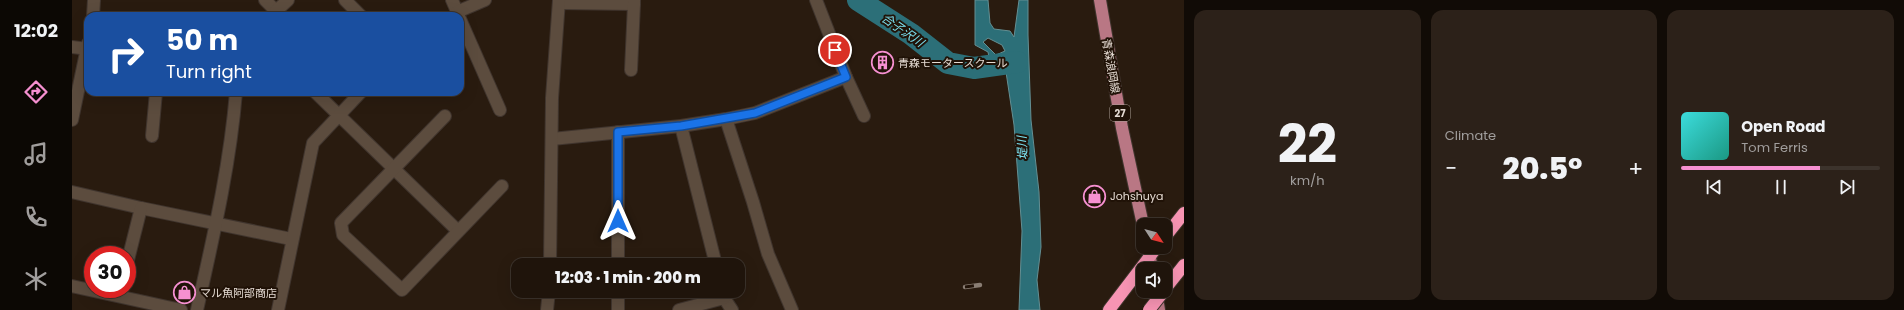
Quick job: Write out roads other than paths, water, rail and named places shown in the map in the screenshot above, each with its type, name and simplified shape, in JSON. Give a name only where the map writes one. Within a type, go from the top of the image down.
[{"type":"highway","points":[[1172,228],[1184,213]]},
{"type":"highway","points":[[1110,310],[1149,254]]},
{"type":"highway","points":[[1172,280],[1184,265]]},
{"type":"highway","points":[[1149,310],[1158,298]]},
{"type":"main road","name":"青森浪岡線","points":[[1100,0],[1122,128],[1141,218]]},
{"type":"main road","points":[[1157,298],[1159,310]]},
{"type":"street","points":[[93,12],[94,0]]},
{"type":"street","points":[[265,0],[275,12]]},
{"type":"street","points":[[277,12],[288,0]]},
{"type":"street","points":[[345,0],[357,12]]},
{"type":"street","points":[[452,0],[458,12]]},
{"type":"street","points":[[464,12],[485,0]]},
{"type":"street","points":[[816,0],[846,77],[864,116]]},
{"type":"street","points":[[550,258],[552,98],[559,1],[634,2],[631,70]]},
{"type":"street","points":[[464,27],[500,110]]},
{"type":"street","points":[[72,47],[84,47]]},
{"type":"street","points":[[72,120],[84,65]]},
{"type":"street","points":[[552,139],[726,120],[755,113],[846,77]]},
{"type":"street","points":[[152,136],[156,96]]},
{"type":"street","points":[[197,310],[217,224],[232,138],[236,96]]},
{"type":"street","points":[[319,96],[458,230]]},
{"type":"street","points":[[278,310],[291,239],[313,143],[357,96]]},
{"type":"street","points":[[445,116],[341,223],[344,235],[402,290],[458,230],[502,186]]},
{"type":"street","points":[[726,120],[753,202],[768,254],[792,310]]},
{"type":"street","points":[[681,126],[714,258]]},
{"type":"street","points":[[618,132],[618,258]]},
{"type":"street","points":[[72,192],[291,239]]},
{"type":"street","points":[[132,246],[141,208]]},
{"type":"street","points":[[72,286],[84,288]]},
{"type":"street","points":[[547,310],[548,298]]},
{"type":"street","points":[[618,298],[618,310]]},
{"type":"street","points":[[679,310],[712,298]]},
{"type":"street","points":[[725,298],[732,310]]},
{"type":"street","points":[[132,304],[181,310]]},
{"type":"water","name":"堤川","points":[[975,0],[988,0],[990,23],[994,29],[1010,31],[1014,37],[1019,0],[1028,0],[1031,120],[1039,192],[1041,247],[1037,280],[1040,310],[1019,310],[1022,231],[1014,125],[1006,72],[991,67],[988,52],[975,45]],"holes":[[[988,38],[1002,45],[1005,51],[996,55],[983,42]]]},
{"type":"waterway","name":"合子沢川","points":[[858,0],[911,34],[948,63],[974,68],[1017,62]]},
{"type":"railway","points":[[965,287],[980,285]]},
{"type":"place","name":"青森モータースクール","points":[[882,63]]},
{"type":"place","name":"Johshuya","points":[[1095,196]]},
{"type":"place","name":"マル魚阿部商店","points":[[184,293]]}]
